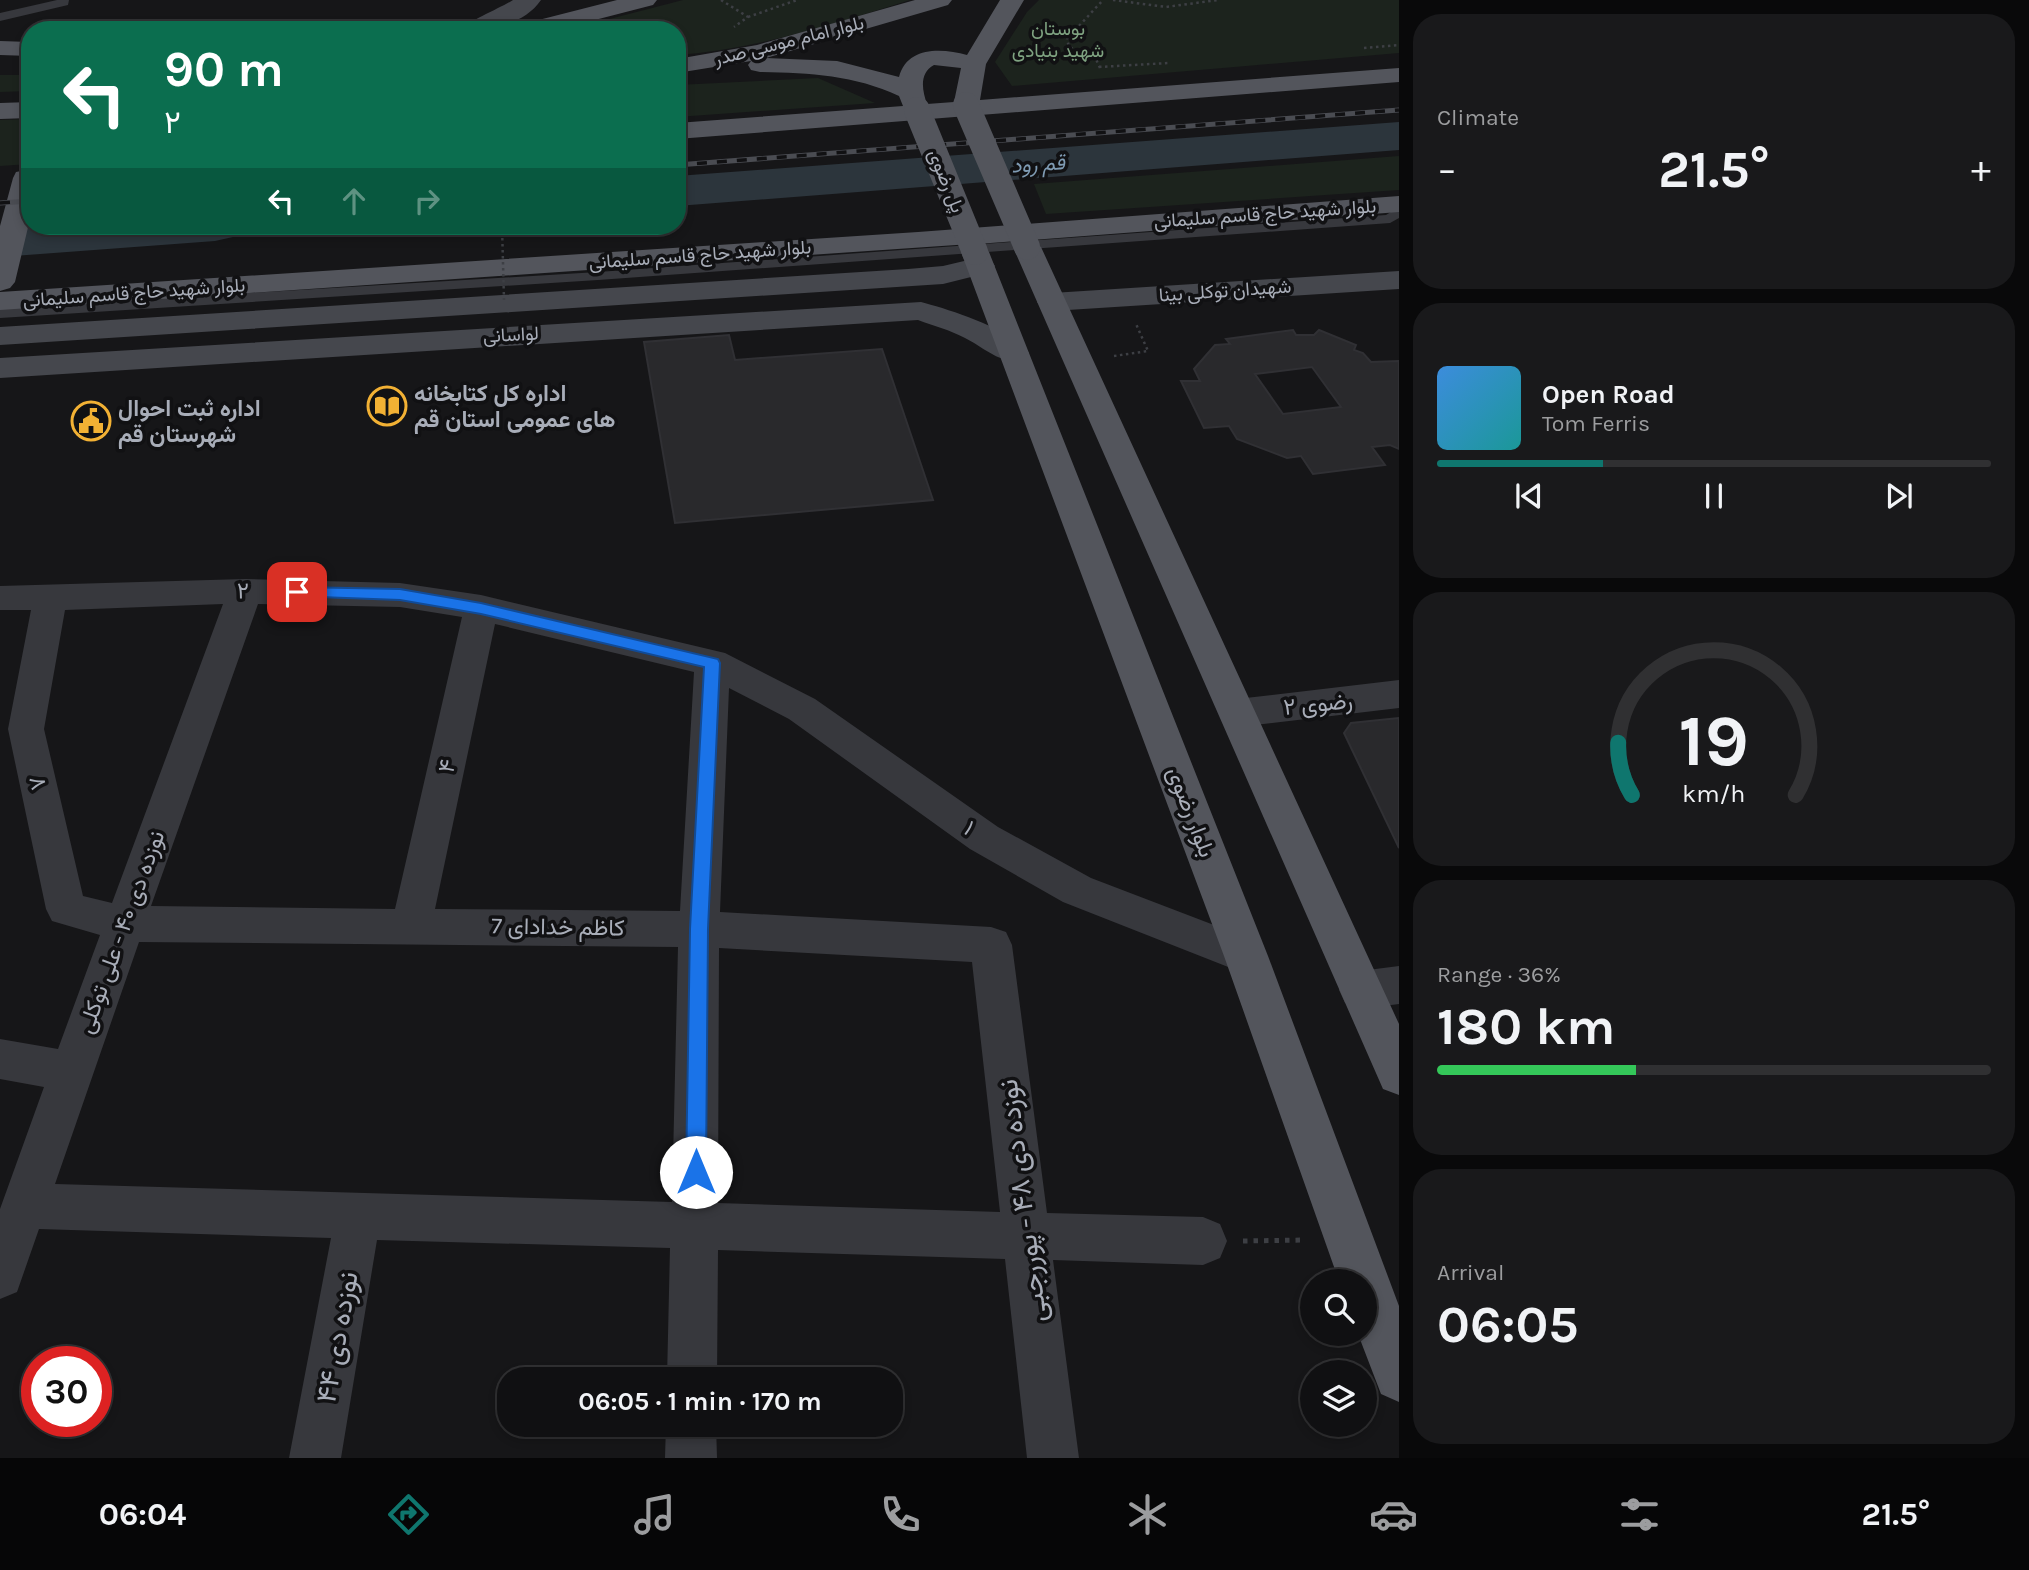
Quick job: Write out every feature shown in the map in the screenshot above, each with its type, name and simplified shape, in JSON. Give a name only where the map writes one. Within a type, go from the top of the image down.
[{"type":"main road","points":[[494,21],[529,0]]},
{"type":"main road","points":[[562,21],[645,0]]},
{"type":"main road","name":"بلوار امام موسی صدر","points":[[686,65],[760,52],[940,0]]},
{"type":"main road","points":[[1012,0],[974,64],[966,105],[1237,713],[1379,987],[1399,1074]]},
{"type":"main road","points":[[0,48],[21,49]]},
{"type":"main road","points":[[913,101],[913,71],[920,62],[935,58],[974,64]]},
{"type":"main road","points":[[686,66],[809,65],[847,69],[878,78],[913,101]]},
{"type":"main road","points":[[686,130],[1399,75]]},
{"type":"main road","name":"پل رضوی","points":[[913,101],[978,259]]},
{"type":"main road","points":[[0,111],[21,110]]},
{"type":"main road","points":[[0,282],[19,178]]},
{"type":"main road","name":"بلوار شهید حاج قاسم سلیمانی","points":[[0,301],[918,240],[1399,204]]},
{"type":"main road","name":"لواسانی","points":[[0,335],[908,278],[943,275],[978,259]]},
{"type":"main road","name":"بلوار رضوی","points":[[978,259],[1246,956],[1399,1376]]},
{"type":"main road","points":[[908,278],[924,280],[936,288],[940,297],[934,306],[921,311]]},
{"type":"main road","name":"شهیدان توکلی بینا","points":[[1052,302],[1399,280]]},
{"type":"main road","name":"لواسانی","points":[[0,368],[921,311],[974,330],[1014,353]]},
{"type":"street","name":"۲","points":[[0,598],[245,591],[400,595],[481,608],[712,663]]},
{"type":"street","name":"نوزده دی ۴۰ - علی توکلی","points":[[0,1275],[245,591]]},
{"type":"street","name":"۸","points":[[50,598],[13,728],[66,909],[124,923]]},
{"type":"street","name":"۴","points":[[412,924],[481,608]]},
{"type":"street","name":"۱","points":[[712,663],[803,709],[984,838],[1077,890],[1246,956]]},
{"type":"street","points":[[692,1367],[699,929],[712,663]]},
{"type":"street","name":"رضوی ۲","points":[[1237,713],[1399,694]]},
{"type":"street","name":"7 کاظم خدادای","points":[[124,923],[699,929],[990,945]]},
{"type":"street","name":"نوزده دی ۴۸ - پوررجبی","points":[[990,945],[1053,1458]]},
{"type":"street","points":[[0,1059],[71,1072]]},
{"type":"street","points":[[24,1206],[1203,1241]]},
{"type":"street","name":"نوزده دی ۴۴","points":[[315,1458],[358,1216]]},
{"type":"street","points":[[691,1437],[691,1458]]},
{"type":"lane","points":[[0,17],[64,3],[63,0]]},
{"type":"lane","points":[[0,313],[598,276],[1391,219],[1399,211]]},
{"type":"path","points":[[721,0],[748,17]]},
{"type":"path","points":[[785,0],[789,3]]},
{"type":"path","points":[[730,29],[748,17],[797,0]]},
{"type":"path","points":[[1103,0],[1068,39],[1069,47],[1094,57],[1105,79]]},
{"type":"path","points":[[1113,0],[1172,7],[1218,0]]},
{"type":"path","points":[[502,235],[504,300]]},
{"type":"path","points":[[1203,1241],[1350,1240]]},
{"type":"green space","points":[[683,0],[910,0],[766,41],[686,54],[686,21],[602,21]]},
{"type":"green space","name":"بوستان شهید بنیادی","points":[[1039,0],[1399,0],[1399,53],[1012,86],[995,62],[1027,12]]},
{"type":"green space","points":[[0,75],[21,75],[21,91],[0,92]]},
{"type":"green space","points":[[818,78],[875,103],[686,116],[686,85]]},
{"type":"green space","points":[[21,119],[21,165],[0,166],[0,120]]},
{"type":"green space","points":[[1399,156],[1399,190],[1046,214],[1034,184]]},
{"type":"building","points":[[1293,330],[1296,335],[1314,335],[1319,330],[1356,345],[1354,350],[1363,353],[1371,362],[1399,361],[1399,449],[1390,445],[1372,447],[1385,465],[1313,474],[1301,456],[1287,458],[1237,439],[1229,426],[1204,428],[1181,381],[1200,381],[1194,369],[1215,345],[1230,344],[1226,339]],"holes":[[[1312,367],[1341,407],[1283,414],[1255,374]]]},
{"type":"building","points":[[729,335],[735,360],[882,349],[933,500],[675,523],[644,342]]},
{"type":"building","points":[[1399,718],[1399,848],[1344,733],[1351,723]]},
{"type":"waterway","name":"قم رود","points":[[686,190],[1399,136]]},
{"type":"waterway","name":"قم رود","points":[[0,242],[94,235]]},
{"type":"railway","points":[[686,164],[1399,110]]},
{"type":"railway","points":[[0,203],[21,202]]},
{"type":"place","name":"اداره کل کتابخانه های عمومی استان قم","points":[[387,406]]},
{"type":"place","name":"اداره ثبت احوال شهرستان قم","points":[[91,421]]},
{"type":"route","points":[[297,592],[400,595],[481,608],[712,663],[699,929],[696,1172]]}]
